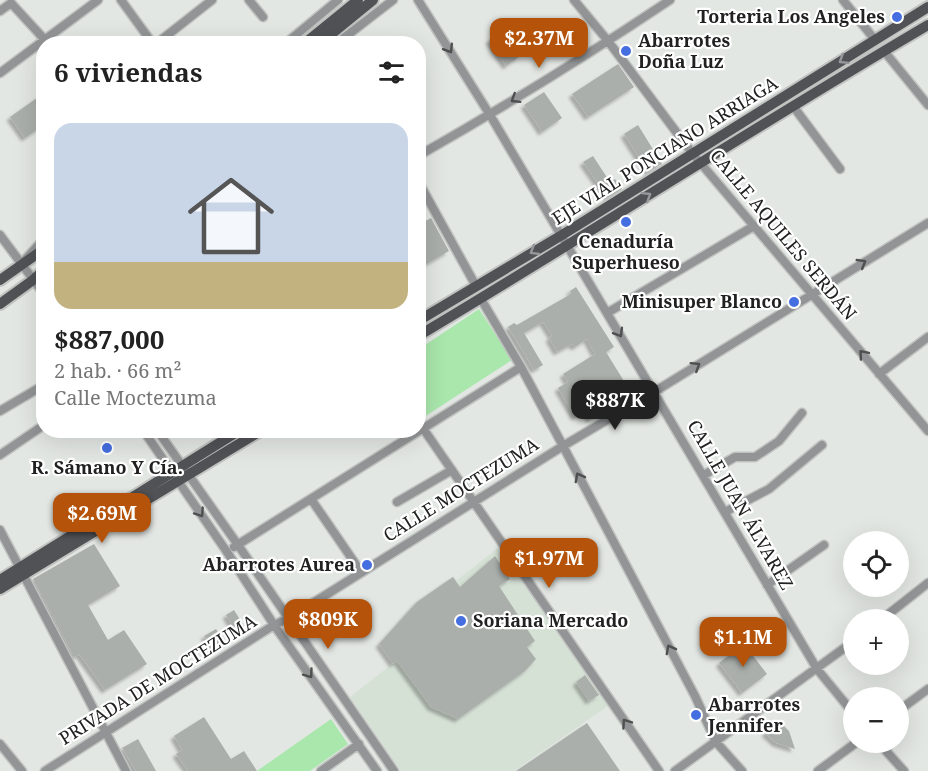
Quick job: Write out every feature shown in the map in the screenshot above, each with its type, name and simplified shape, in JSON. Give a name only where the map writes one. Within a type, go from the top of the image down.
[{"type":"main road","points":[[314,36],[358,0]]},
{"type":"main road","points":[[329,36],[373,0]]},
{"type":"main road","name":"EJE VIAL PONCIANO ARRIAGA","points":[[426,316],[562,235],[928,7]]},
{"type":"main road","name":"EJE VIAL PONCIANO ARRIAGA","points":[[426,331],[568,246],[700,162],[928,25]]},
{"type":"main road","points":[[0,280],[36,255]]},
{"type":"main road","points":[[0,304],[36,276]]},
{"type":"main road","points":[[180,473],[229,438]]},
{"type":"main road","points":[[0,580],[21,570],[180,473],[247,438]]},
{"type":"main road","points":[[0,589],[21,570]]},
{"type":"street","points":[[50,36],[98,0]]},
{"type":"street","points":[[121,0],[149,36]]},
{"type":"street","points":[[165,36],[212,0]]},
{"type":"street","points":[[249,0],[263,17]]},
{"type":"street","points":[[295,36],[338,0]]},
{"type":"street","points":[[347,36],[393,0]]},
{"type":"street","name":"CALLE JUAN ÁLVAREZ","points":[[418,0],[562,235],[817,669],[843,701]]},
{"type":"street","name":"CALLE AQUILES SERDÁN","points":[[574,0],[608,41],[692,153],[928,431]]},
{"type":"street","points":[[426,151],[490,115],[670,0]]},
{"type":"street","points":[[843,0],[875,40]]},
{"type":"street","points":[[0,11],[11,3],[41,36]]},
{"type":"street","points":[[0,73],[36,47]]},
{"type":"street","points":[[884,51],[928,105]]},
{"type":"street","points":[[793,106],[840,169]]},
{"type":"street","points":[[426,195],[476,286]]},
{"type":"street","name":"CALLE MOCTEZUMA","points":[[289,618],[563,446],[654,393],[928,223]]},
{"type":"street","points":[[607,313],[754,226]]},
{"type":"street","points":[[0,235],[21,265],[36,272]]},
{"type":"street","points":[[21,265],[36,246]]},
{"type":"street","points":[[481,299],[521,367],[563,446],[695,696],[716,742],[742,771]]},
{"type":"street","points":[[879,374],[928,337]]},
{"type":"street","points":[[426,421],[521,367]]},
{"type":"street","points":[[0,411],[36,390]]},
{"type":"street","points":[[704,475],[735,457],[755,457],[779,441],[802,413]]},
{"type":"street","points":[[0,455],[36,430]]},
{"type":"street","points":[[426,431],[659,771]]},
{"type":"street","points":[[150,438],[238,545],[394,771]]},
{"type":"street","points":[[161,438],[227,552],[274,625],[377,771]]},
{"type":"street","points":[[227,552],[311,499],[400,438]]},
{"type":"street","points":[[725,512],[769,489],[822,445]]},
{"type":"street","points":[[397,502],[452,470]]},
{"type":"street","points":[[311,499],[360,572]]},
{"type":"street","points":[[0,530],[126,771]]},
{"type":"street","points":[[767,585],[824,545]]},
{"type":"street","points":[[251,588],[263,580]]},
{"type":"street","points":[[895,609],[928,583]]},
{"type":"street","name":"PRIVADA DE MOCTEZUMA","points":[[45,771],[274,625],[289,618]]},
{"type":"street","points":[[675,771],[843,649]]},
{"type":"street","points":[[909,703],[928,689]]},
{"type":"street","points":[[0,744],[22,771]]},
{"type":"street","points":[[321,771],[359,744]]},
{"type":"street","points":[[818,771],[843,752]]},
{"type":"street","points":[[888,753],[904,771]]},
{"type":"shaded area","points":[[499,547],[608,706],[513,771],[401,771],[350,697],[392,664],[379,644],[416,601],[453,576],[457,580]]},
{"type":"green space","points":[[479,309],[512,360],[426,416],[426,344]]},
{"type":"green space","points":[[331,719],[348,744],[310,771],[257,771]]},
{"type":"building","points":[[504,31],[520,56],[506,66],[489,40]]},
{"type":"building","points":[[618,64],[634,87],[588,117],[572,94]]},
{"type":"building","points":[[544,92],[562,118],[542,132],[524,105]]},
{"type":"building","points":[[36,99],[36,130],[25,138],[10,117]]},
{"type":"building","points":[[638,125],[662,164],[648,172],[624,134]]},
{"type":"building","points":[[593,156],[610,182],[615,179],[622,189],[608,198],[583,162]]},
{"type":"building","points":[[431,218],[449,251],[426,264],[426,221]]},
{"type":"building","points":[[576,287],[614,347],[606,352],[627,386],[617,392],[621,400],[590,419],[585,411],[575,417],[558,388],[568,382],[563,374],[595,354],[587,339],[575,347],[572,344],[557,352],[549,338],[552,336],[543,322],[524,333],[543,365],[534,370],[508,327],[514,323],[517,325],[571,294],[570,291]]},
{"type":"building","points":[[94,544],[120,586],[88,605],[108,640],[124,630],[147,664],[105,690],[79,654],[74,657],[33,579]]},
{"type":"building","name":"Soriana Mercado","points":[[495,556],[510,579],[499,586],[535,641],[527,647],[536,659],[525,671],[458,719],[431,707],[397,661],[393,664],[379,644],[417,602],[453,577],[460,587]]},
{"type":"building","points":[[234,610],[244,626],[236,631],[226,615]]},
{"type":"building","points":[[216,629],[225,643],[213,650],[204,636]]},
{"type":"building","points":[[744,644],[767,674],[742,693],[719,663]]},
{"type":"building","points":[[585,675],[599,695],[589,701],[576,682]]},
{"type":"building","points":[[204,717],[231,759],[244,751],[257,771],[188,771],[176,754],[182,750],[174,736]]},
{"type":"building","points":[[778,720],[789,731],[795,749],[776,743],[765,733]]},
{"type":"building","points":[[587,723],[620,771],[516,771]]},
{"type":"building","points":[[138,739],[156,771],[136,771],[122,748]]},
{"type":"place","name":"Torteria Los Angeles","points":[[897,17]]},
{"type":"place","name":"Abarrotes Doña Luz","points":[[626,51]]},
{"type":"place","name":"Cenaduría Superhueso","points":[[626,222]]},
{"type":"place","name":"Minisuper Blanco","points":[[794,302]]},
{"type":"place","name":"R. Sámano Y Cía.","points":[[107,448]]},
{"type":"place","name":"Abarrotes Aurea","points":[[367,565]]},
{"type":"place","name":"Soriana Mercado","points":[[461,621]]},
{"type":"place","name":"Abarrotes Jennifer","points":[[696,715]]}]
